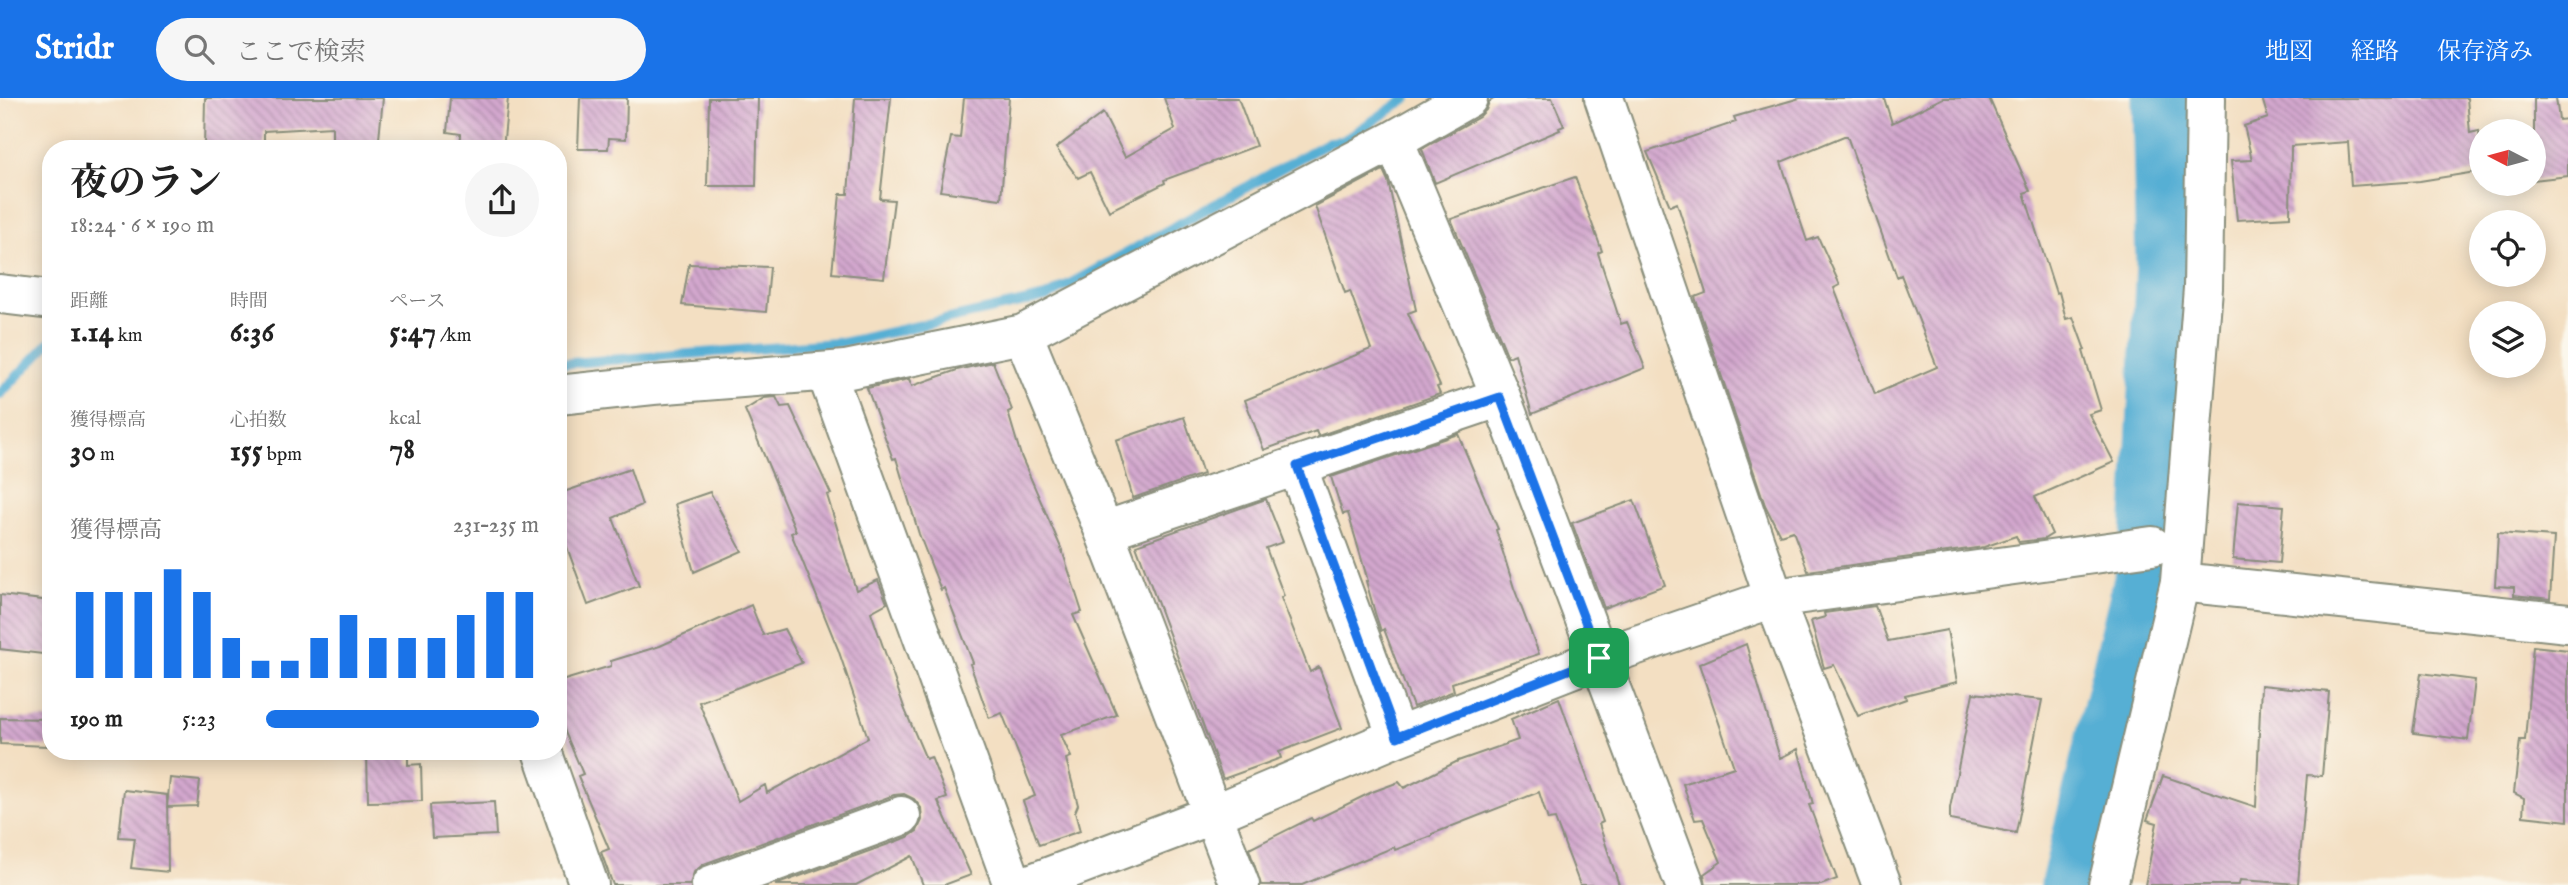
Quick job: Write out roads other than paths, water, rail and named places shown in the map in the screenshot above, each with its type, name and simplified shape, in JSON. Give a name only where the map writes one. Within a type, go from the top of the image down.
[{"type":"street","points":[[567,394],[653,384],[845,370],[1023,334],[1394,140],[1468,98]]},
{"type":"street","points":[[1604,98],[1774,598],[1882,885]]},
{"type":"street","points":[[2108,885],[2180,582],[2203,288],[2206,98]]},
{"type":"street","points":[[1394,140],[1500,397],[1685,885]]},
{"type":"street","points":[[0,294],[42,299]]},
{"type":"street","points":[[1023,334],[1104,531],[1240,885]]},
{"type":"street","points":[[826,372],[1013,885]]},
{"type":"street","points":[[1104,531],[1500,397]]},
{"type":"street","points":[[1297,466],[1397,737]]},
{"type":"street","points":[[1027,885],[1214,814],[1397,737],[1599,658],[1774,598],[2152,547]]},
{"type":"street","points":[[2180,582],[2568,623]]},
{"type":"street","points":[[545,760],[589,885]]},
{"type":"street","points":[[711,885],[901,816]]},
{"type":"waterway","points":[[567,363],[847,342],[1046,297],[1329,142],[1343,141],[1407,98]]},
{"type":"waterway","points":[[2072,885],[2151,555],[2167,265],[2163,98]]},
{"type":"waterway","points":[[0,394],[42,350]]}]
